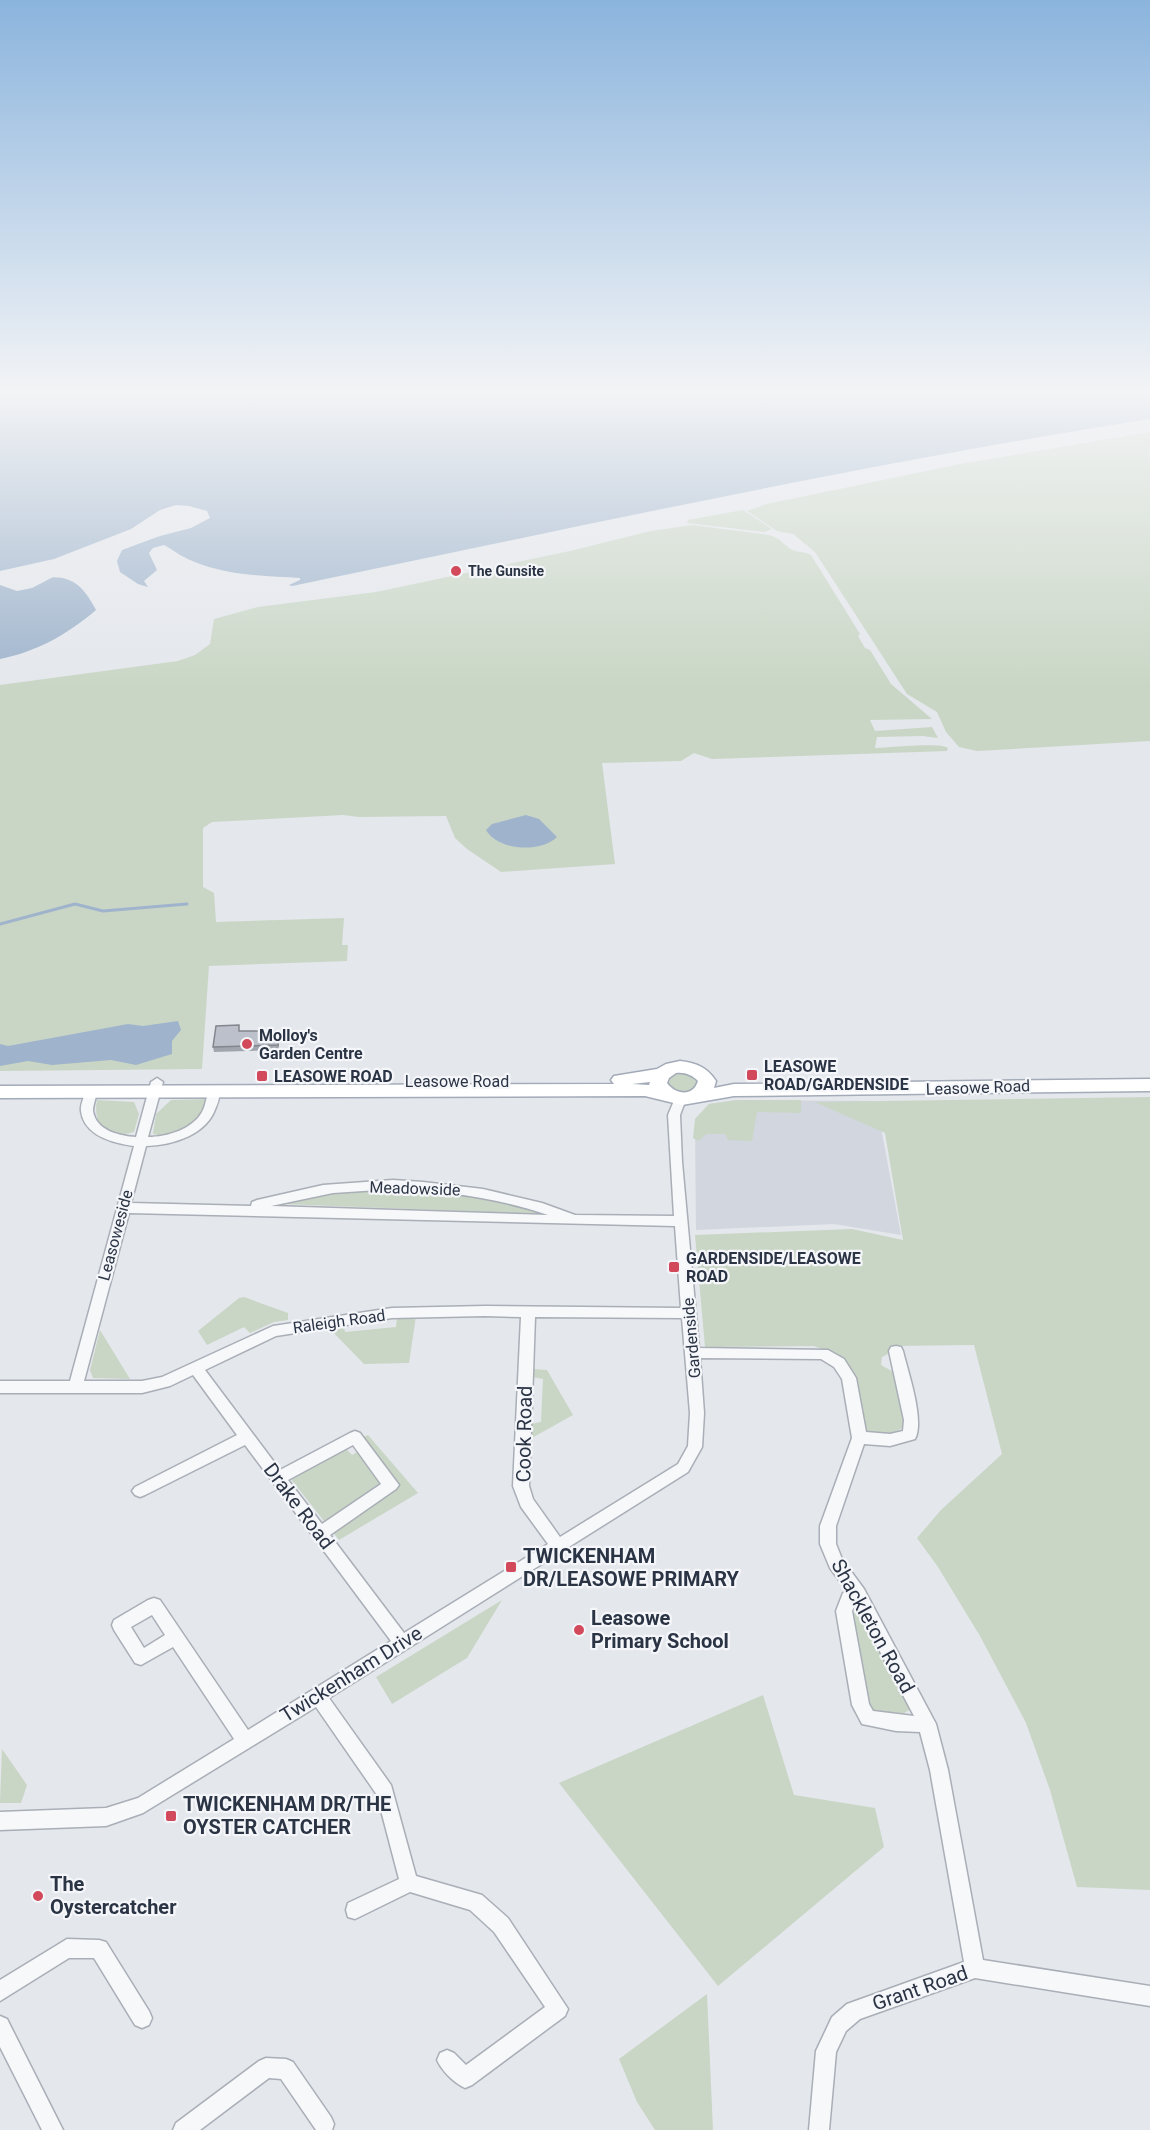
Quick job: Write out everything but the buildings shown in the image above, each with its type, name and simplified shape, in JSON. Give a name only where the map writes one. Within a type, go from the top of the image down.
[{"type":"main road","points":[[680,1067],[694,1069],[705,1077],[707,1085],[699,1095],[672,1096],[658,1084],[661,1074],[680,1067]]},
{"type":"main road","name":"Leasowe Road","points":[[701,1073],[732,1080],[1150,1074]]},
{"type":"main road","name":"Leasowe Road","points":[[0,1082],[155,1087],[622,1080],[661,1074]]},
{"type":"main road","name":"Leasowe Road","points":[[699,1095],[734,1090],[1150,1085]]},
{"type":"main road","name":"Leasowe Road","points":[[0,1092],[91,1092],[155,1087],[214,1092],[645,1090],[672,1096]]},
{"type":"street","name":"Leasoweside","points":[[75,1388],[155,1087]]},
{"type":"street","points":[[91,1092],[87,1111],[89,1118],[100,1132],[121,1140],[140,1142],[165,1140],[194,1127],[209,1112],[214,1092]]},
{"type":"street","name":"Gardenside","points":[[672,1096],[697,1413],[695,1447],[682,1468]]},
{"type":"street","name":"Meadowside","points":[[245,1209],[299,1194],[333,1188],[412,1186],[466,1190],[534,1204],[582,1221]]},
{"type":"street","name":"Meadowside","points":[[122,1208],[245,1209],[582,1221],[682,1221]]},
{"type":"street","name":"Raleigh Road","points":[[0,1387],[142,1387],[165,1382],[196,1369],[273,1331],[392,1313],[528,1311],[689,1313]]},
{"type":"street","name":"Cook Road","points":[[528,1311],[522,1486],[526,1502],[558,1546]]},
{"type":"street","points":[[859,1438],[890,1440],[910,1435],[911,1420],[896,1351]]},
{"type":"street","name":"Shackleton Road","points":[[693,1353],[823,1354],[839,1363],[849,1378],[859,1438],[828,1526],[828,1544],[836,1563],[858,1594],[927,1724],[939,1770],[975,1968]]},
{"type":"street","name":"Drake Road","points":[[196,1369],[402,1643]]},
{"type":"street","points":[[140,1491],[247,1437]]},
{"type":"street","points":[[278,1479],[355,1437],[391,1485],[320,1534]]},
{"type":"street","name":"Twickenham Drive","points":[[0,1821],[106,1817],[143,1805],[682,1468]]},
{"type":"street","points":[[858,1594],[849,1598],[844,1611],[861,1705],[868,1718],[896,1723],[927,1724]]},
{"type":"street","points":[[176,1637],[245,1740]]},
{"type":"street","points":[[318,1696],[385,1791],[409,1883]]},
{"type":"street","points":[[355,1910],[409,1883],[476,1902],[501,1924],[558,2009],[465,2078],[447,2060]]},
{"type":"street","points":[[0,1991],[67,1948],[99,1949],[142,2018]]},
{"type":"street","name":"Grant Road","points":[[819,2130],[826,2051],[839,2024],[854,2011],[975,1968],[1150,1996]]},
{"type":"street","points":[[0,2026],[53,2130]]},
{"type":"street","points":[[183,2130],[266,2067],[286,2069],[324,2124]]},
{"type":"shaded area","points":[[737,1100],[876,1101],[901,1235],[834,1224],[696,1230],[695,1119],[709,1104]]},
{"type":"green space","points":[[837,489],[1150,489],[1150,741],[977,751],[959,747],[946,732],[937,712],[907,694],[815,552],[793,534],[777,531],[747,511],[767,504]]},
{"type":"green space","points":[[743,510],[772,529],[765,532],[687,523],[688,520]]},
{"type":"green space","points":[[692,525],[769,535],[793,550],[811,555],[860,634],[858,636],[865,648],[870,650],[891,684],[932,719],[870,720],[875,731],[932,727],[938,738],[877,737],[875,748],[935,745],[948,748],[947,751],[712,759],[694,753],[681,761],[602,763],[615,864],[501,872],[455,838],[446,816],[359,817],[343,815],[212,822],[203,828],[203,887],[214,893],[216,922],[344,918],[342,945],[348,945],[347,961],[209,966],[202,1069],[0,1071],[0,685],[178,661],[195,655],[210,644],[214,619],[258,607],[376,592],[570,551],[651,531]]},
{"type":"green space","points":[[684,1073],[694,1077],[698,1084],[692,1091],[681,1093],[671,1089],[667,1082],[673,1075]]},
{"type":"green space","points":[[1150,1097],[1150,1890],[1077,1887],[1050,1790],[1026,1723],[980,1636],[938,1567],[917,1538],[941,1510],[1002,1454],[974,1345],[890,1346],[890,1353],[882,1357],[881,1365],[897,1374],[906,1426],[890,1435],[865,1434],[851,1368],[837,1355],[814,1346],[705,1347],[695,1235],[852,1229],[903,1240],[885,1133],[815,1102]]},
{"type":"green space","points":[[207,1099],[200,1115],[187,1128],[171,1134],[153,1134],[156,1114],[171,1100]]},
{"type":"green space","points":[[97,1100],[134,1102],[139,1114],[134,1132],[117,1134],[104,1129],[97,1118]]},
{"type":"green space","points":[[737,1100],[801,1100],[801,1113],[757,1112],[752,1141],[728,1140],[725,1134],[706,1134],[699,1141],[693,1138],[695,1119],[709,1104]]},
{"type":"green space","points":[[416,1189],[477,1195],[538,1208],[540,1214],[281,1204],[285,1200],[353,1190]]},
{"type":"green space","points":[[244,1297],[288,1313],[288,1320],[274,1322],[250,1333],[244,1327],[207,1345],[198,1331],[239,1298]]},
{"type":"green space","points":[[416,1316],[409,1363],[364,1364],[329,1328],[344,1326],[345,1332],[396,1327],[397,1318]]},
{"type":"green space","points":[[100,1330],[130,1379],[93,1378],[90,1370]]},
{"type":"green space","points":[[534,1369],[547,1370],[573,1415],[530,1439],[531,1424],[541,1422],[543,1379],[533,1377]]},
{"type":"green space","points":[[368,1435],[418,1493],[339,1540],[290,1478],[344,1447],[352,1455],[368,1446],[362,1438]]},
{"type":"green space","points":[[502,1600],[467,1658],[392,1704],[376,1677]]},
{"type":"green space","points":[[858,1612],[911,1709],[904,1713],[873,1712],[868,1704],[850,1614]]},
{"type":"green space","points":[[763,1695],[794,1795],[875,1808],[884,1847],[718,1986],[559,1783]]},
{"type":"green space","points":[[2,1749],[27,1785],[21,1803],[0,1803]]},
{"type":"green space","points":[[707,1994],[713,2130],[655,2130],[637,2102],[619,2059]]},
{"type":"water","points":[[0,489],[760,489],[292,586],[289,585],[300,578],[223,571],[194,562],[164,545],[153,548],[149,553],[157,570],[144,581],[148,587],[138,584],[120,572],[117,561],[122,550],[193,523],[196,518],[176,514],[33,569],[21,578],[32,580],[54,577],[70,580],[82,589],[96,610],[51,641],[26,652],[0,659]]},
{"type":"water","points":[[526,815],[539,819],[557,837],[541,846],[520,847],[500,842],[486,830],[492,824]]},
{"type":"water","points":[[178,1021],[181,1030],[172,1041],[172,1054],[136,1065],[111,1060],[52,1065],[28,1061],[0,1066],[0,1044],[8,1046],[128,1024],[143,1026]]},
{"type":"pier","points":[[176,505],[207,511],[210,518],[191,528],[118,551],[121,547],[193,519],[186,516],[176,517],[165,521],[155,530],[58,566],[34,572],[25,577],[43,578],[59,574],[32,588],[17,591],[0,585],[0,571],[54,559],[131,529],[160,510]]},
{"type":"waterway","points":[[0,924],[75,904],[103,911],[187,904]]},
{"type":"place","name":"The Gunsite","points":[[456,571]]},
{"type":"place","name":"Molloy's Garden Centre","points":[[247,1044]]},
{"type":"place","name":"LEASOWE ROAD/GARDENSIDE","points":[[752,1075]]},
{"type":"place","name":"LEASOWE ROAD","points":[[262,1076]]},
{"type":"place","name":"GARDENSIDE/LEASOWE ROAD","points":[[674,1267]]},
{"type":"place","name":"TWICKENHAM DR/LEASOWE PRIMARY","points":[[511,1567]]},
{"type":"place","name":"Leasowe Primary School","points":[[579,1630]]},
{"type":"place","name":"TWICKENHAM DR/THE OYSTER CATCHER","points":[[171,1816]]},
{"type":"place","name":"The Oystercatcher","points":[[38,1896]]}]
